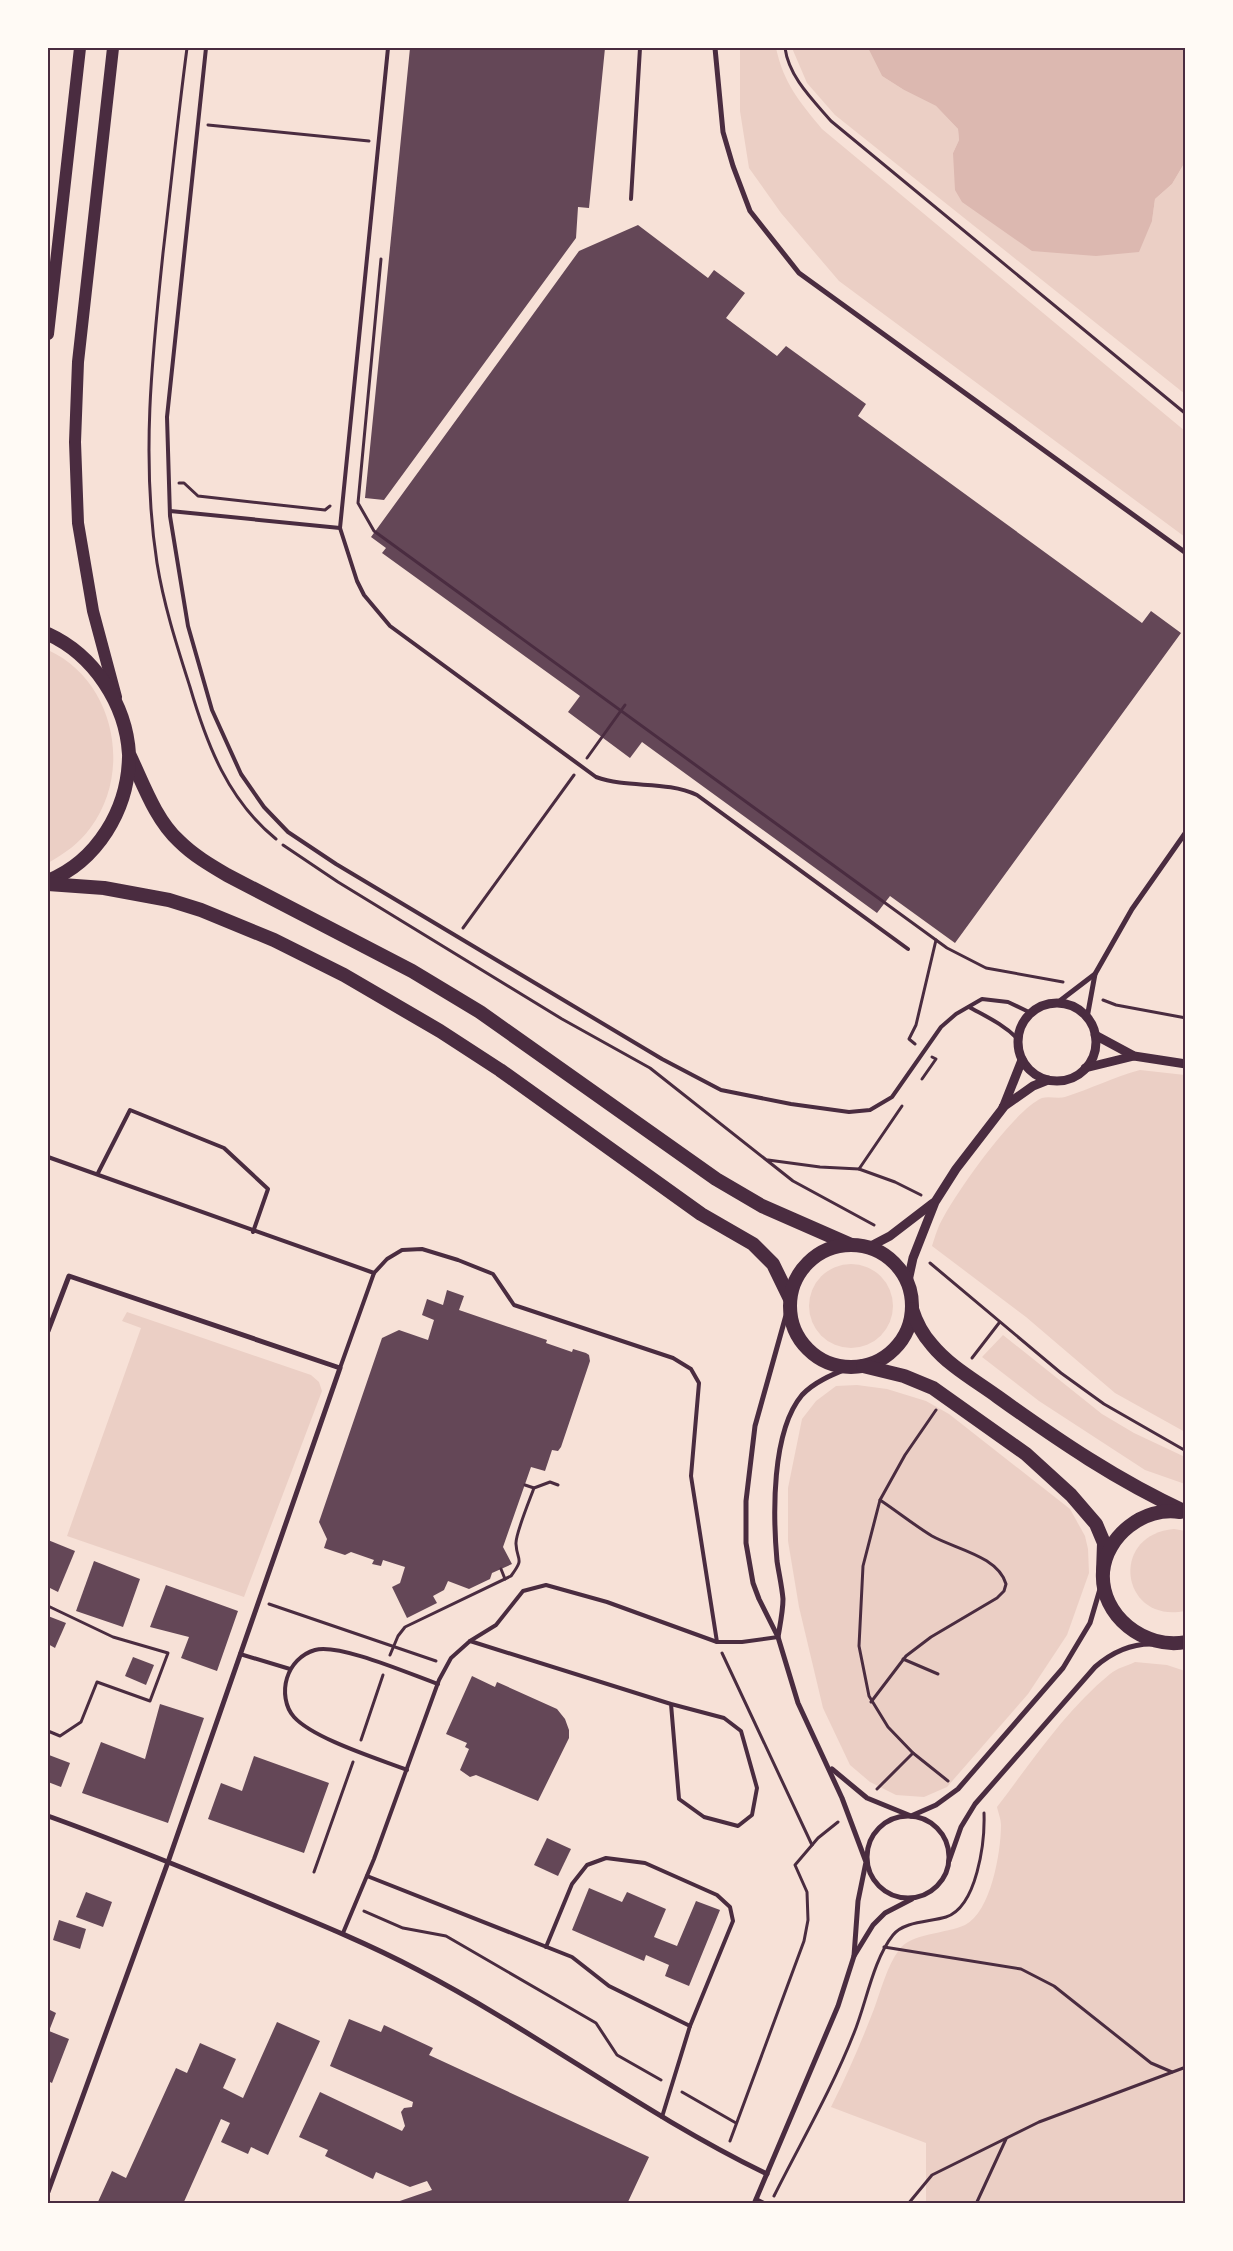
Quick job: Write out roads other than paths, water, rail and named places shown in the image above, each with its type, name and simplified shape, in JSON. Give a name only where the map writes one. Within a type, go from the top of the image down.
[{"type":"highway","points":[[48,634],[77,652],[102,678],[122,718],[129,754],[125,789],[118,812],[106,832],[82,859],[48,882]]},
{"type":"highway","points":[[129,754],[163,821],[178,841],[202,860],[227,875],[412,971],[480,1012],[716,1179],[762,1206],[851,1244],[869,1247],[893,1261],[908,1281],[912,1309],[917,1324],[928,1340],[958,1368],[1095,1464],[1142,1492],[1186,1512]]},
{"type":"highway","points":[[48,882],[104,888],[169,900],[201,910],[274,940],[344,975],[440,1031],[492,1065],[701,1214],[753,1244],[776,1270],[790,1299],[793,1326],[807,1348],[829,1363],[904,1376],[933,1388],[1026,1454],[1071,1495],[1096,1524],[1104,1544],[1104,1572],[1109,1600],[1121,1620],[1140,1635],[1186,1653]]},
{"type":"highway","points":[[790,1299],[796,1279],[811,1259],[833,1247],[851,1244]]},
{"type":"highway","points":[[857,1367],[881,1359],[897,1346],[909,1327],[912,1309]]},
{"type":"highway","points":[[1104,1572],[1113,1545],[1122,1532],[1133,1523],[1150,1515],[1163,1512],[1186,1512]]},
{"type":"highway","points":[[1164,1644],[1186,1642]]},
{"type":"main road","points":[[48,334],[80,48]]},
{"type":"main road","points":[[113,48],[78,362],[75,442],[78,523],[93,611],[122,718]]},
{"type":"street","points":[[715,48],[723,132],[732,166],[750,211],[799,273],[1186,552]]},
{"type":"street","points":[[1087,1018],[1095,974],[1132,909],[1186,832]]},
{"type":"street","points":[[1057,1003],[1095,974]]},
{"type":"street","points":[[1048,1080],[1029,1069],[1022,1060],[1018,1039],[1022,1025],[1031,1012],[1039,1007],[1057,1003],[1069,1005],[1087,1018],[1095,1035],[1094,1053],[1085,1068]]},
{"type":"street","points":[[1095,1035],[1134,1056],[1186,1064]]},
{"type":"street","points":[[1003,1108],[1033,1086],[1048,1080],[1068,1079],[1085,1068],[1134,1056]]},
{"type":"street","points":[[908,1281],[913,1258],[935,1202],[956,1169],[1003,1108],[1022,1060]]},
{"type":"street","points":[[869,1247],[890,1236],[935,1202]]},
{"type":"street","points":[[48,1331],[69,1276],[340,1368],[168,1862],[48,2192]]},
{"type":"street","points":[[790,1299],[755,1426],[746,1501],[746,1543],[753,1583],[765,1615],[778,1637],[798,1703],[849,1814],[871,1877],[881,1890],[896,1897],[912,1898]]},
{"type":"street","points":[[778,1637],[783,1600],[776,1542],[776,1500],[783,1438],[788,1420],[802,1395],[818,1382],[857,1367]]},
{"type":"street","points":[[755,2201],[838,2006],[854,1956],[858,1901],[871,1838],[881,1825],[895,1818],[911,1816],[936,1805],[958,1789],[1063,1668],[1078,1646],[1090,1623],[1104,1572]]},
{"type":"street","points":[[854,1956],[873,1925],[885,1913],[912,1898],[934,1889],[944,1877],[961,1827],[975,1804],[1096,1667],[1110,1656],[1127,1648],[1145,1644],[1164,1644]]},
{"type":"street","points":[[829,1767],[867,1798],[911,1816],[927,1820],[939,1831],[947,1845],[949,1861]]},
{"type":"street","points":[[48,1816],[343,1933],[417,1969],[468,1998],[662,2117],[726,2154],[767,2174]]},
{"type":"lane","points":[[206,48],[167,417],[170,511],[188,626],[212,710],[241,774],[264,807],[288,832],[336,864],[689,1075],[721,1090],[810,1107],[849,1112],[870,1110],[892,1097],[942,1027],[982,999],[1008,1002],[1031,1012]]},
{"type":"lane","points":[[388,48],[345,502],[340,528],[357,581],[364,595],[390,626],[596,777],[610,782],[669,786],[684,789],[697,795],[908,949]]},
{"type":"lane","points":[[631,199],[640,48]]},
{"type":"lane","points":[[170,511],[340,528]]},
{"type":"lane","points":[[969,1007],[997,1021],[1018,1039]]},
{"type":"lane","points":[[98,1173],[130,1110],[224,1148],[268,1189],[253,1232]]},
{"type":"lane","points":[[48,1157],[98,1173],[253,1232],[374,1273]]},
{"type":"lane","points":[[340,1368],[374,1273],[387,1260],[402,1250],[422,1249],[493,1274],[514,1305],[673,1358],[691,1369],[699,1382],[691,1476],[718,1642]]},
{"type":"lane","points":[[343,1933],[367,1876],[447,1664],[470,1641],[496,1625],[523,1591],[546,1584],[607,1602],[718,1642],[742,1642],[778,1637]]},
{"type":"lane","points":[[470,1641],[671,1704],[724,1718],[740,1731],[757,1788],[752,1815],[738,1826],[704,1817],[679,1799],[671,1704]]},
{"type":"lane","points":[[407,1770],[313,1731],[294,1717],[285,1700],[285,1684],[290,1669],[297,1660],[315,1650],[337,1649],[438,1684]]},
{"type":"lane","points":[[240,1654],[290,1669]]},
{"type":"lane","points":[[546,1947],[572,1884],[587,1866],[606,1858],[645,1864],[717,1895],[730,1907],[733,1921],[690,2026],[662,2117]]},
{"type":"lane","points":[[367,1876],[572,1958],[609,1986],[690,2026]]},
{"type":"lane","points":[[755,2201],[766,2204]]}]
